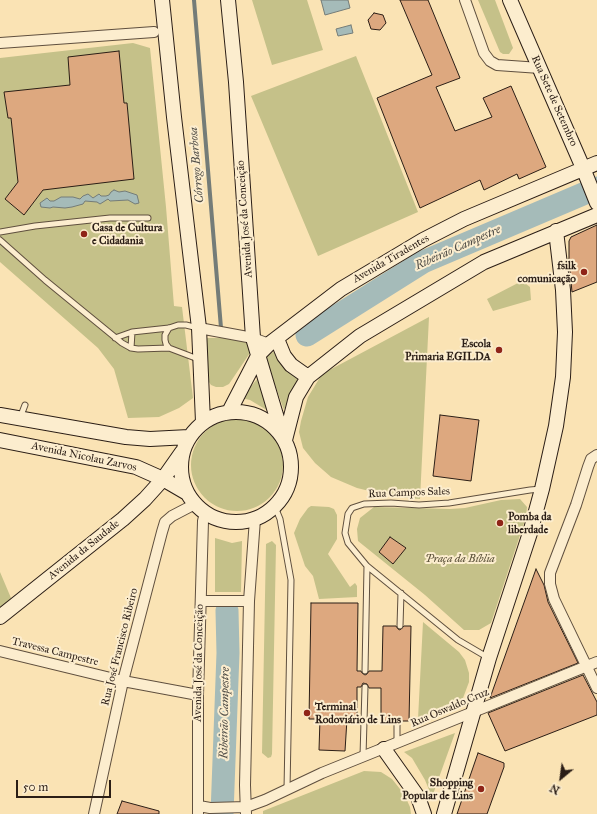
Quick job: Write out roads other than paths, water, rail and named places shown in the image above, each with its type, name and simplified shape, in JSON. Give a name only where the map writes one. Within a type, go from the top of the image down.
[{"type":"main road","points":[[162,0],[199,328],[203,422]]},
{"type":"main road","name":"Avenida José da Conceição","points":[[228,0],[237,90],[253,338],[268,346],[284,438]]},
{"type":"main road","name":"Rua Sete de Setembro","points":[[510,0],[597,202]]},
{"type":"main road","name":"Avenida Tiradentes","points":[[229,412],[268,346],[341,289],[423,240],[464,219],[585,172],[597,163]]},
{"type":"main road","points":[[284,438],[296,397],[308,377],[360,336],[484,262],[597,215]]},
{"type":"main road","points":[[444,814],[489,658],[530,532],[542,489],[556,426],[563,378],[564,325],[562,282],[556,231]]},
{"type":"main road","points":[[268,346],[284,356],[291,365],[308,377]]},
{"type":"main road","points":[[229,412],[244,412],[259,416],[272,424],[284,438],[290,454],[292,468],[290,483],[284,496],[275,507],[256,519],[243,522],[230,522],[217,518],[196,503],[182,479],[181,464],[183,450],[189,437],[203,422],[215,415],[229,412]]},
{"type":"main road","points":[[0,415],[126,437],[150,439],[189,437]]},
{"type":"main road","name":"Avenida Nicolau Zarvos","points":[[0,440],[136,467],[163,479],[196,503]]},
{"type":"main road","name":"Avenida da Saudade","points":[[0,617],[123,519],[145,499],[163,479],[183,450]]},
{"type":"main road","points":[[384,748],[418,797],[424,814]]},
{"type":"street","points":[[465,0],[484,53],[490,61],[497,65],[540,68]]},
{"type":"street","points":[[0,43],[154,32]]},
{"type":"street","points":[[199,328],[253,338]]},
{"type":"street","points":[[597,455],[591,460],[588,467],[576,505],[550,573],[550,584],[554,599],[597,688]]},
{"type":"street","name":"Avenida José da Conceição","points":[[196,503],[201,601],[198,695],[198,810]]},
{"type":"street","name":"Rua José Francisco Ribeiro","points":[[94,814],[123,681],[165,522],[172,516],[196,503]]},
{"type":"street","points":[[246,810],[245,778],[249,601],[256,519]]},
{"type":"street","points":[[201,601],[249,601]]},
{"type":"street","name":"Travessa Campestre","points":[[0,650],[123,681],[198,695]]},
{"type":"street","name":"Rua Oswaldo Cruz","points":[[198,810],[210,808],[235,808],[246,810],[322,773],[597,662]]},
{"type":"lane","points":[[0,232],[34,226],[110,218],[148,218]]},
{"type":"lane","points":[[0,240],[45,280],[115,338],[131,348],[169,348],[200,360]]},
{"type":"lane","points":[[115,338],[132,332],[168,328],[178,325],[199,328]]},
{"type":"lane","points":[[168,328],[165,335],[165,340],[169,348]]},
{"type":"lane","points":[[131,348],[132,332]]},
{"type":"lane","points":[[20,418],[25,405]]},
{"type":"lane","name":"Rua Campos Sales","points":[[489,658],[458,640],[367,566],[348,543],[345,533],[348,514],[352,508],[364,504],[391,503],[419,505],[449,503],[542,489]]},
{"type":"lane","points":[[275,507],[280,519],[292,580],[287,789]]},
{"type":"lane","points":[[365,671],[367,566]]},
{"type":"lane","points":[[400,626],[401,593]]},
{"type":"lane","points":[[363,757],[365,687]]},
{"type":"lane","points":[[397,721],[397,743]]},
{"type":"water","points":[[321,0],[348,0],[350,8],[325,15]]},
{"type":"water","points":[[351,25],[353,33],[338,36],[336,29]]},
{"type":"water","points":[[114,190],[119,192],[125,191],[137,195],[139,203],[135,204],[128,200],[110,201],[108,199],[100,204],[97,202],[85,201],[83,204],[72,207],[50,208],[41,207],[40,203],[47,198],[50,201],[54,201],[61,197],[73,197],[80,199],[88,194],[93,198],[99,194],[101,196],[106,196]]},
{"type":"waterway","name":"Córrego Barbosa","points":[[194,0],[221,328]]},
{"type":"waterway","name":"Ribeirão Campestre","points":[[307,335],[423,262],[597,188]]},
{"type":"waterway","name":"Ribeirão Campestre","points":[[222,814],[228,653],[227,611]]},
{"type":"place","name":"Casa de Cultura e Cidadania","points":[[84,234]]},
{"type":"place","name":"fsilk comunicação","points":[[584,272]]},
{"type":"place","name":"Escola Primaria EGILDA","points":[[499,350]]},
{"type":"place","name":"Pomba da liberdade","points":[[500,523]]},
{"type":"place","name":"Terminal Rodoviário de Lins","points":[[307,713]]},
{"type":"place","name":"Shopping Popular de Lins","points":[[481,789]]},
{"type":"park label","name":"Praça da Bíblia","points":[[460,559]]}]
